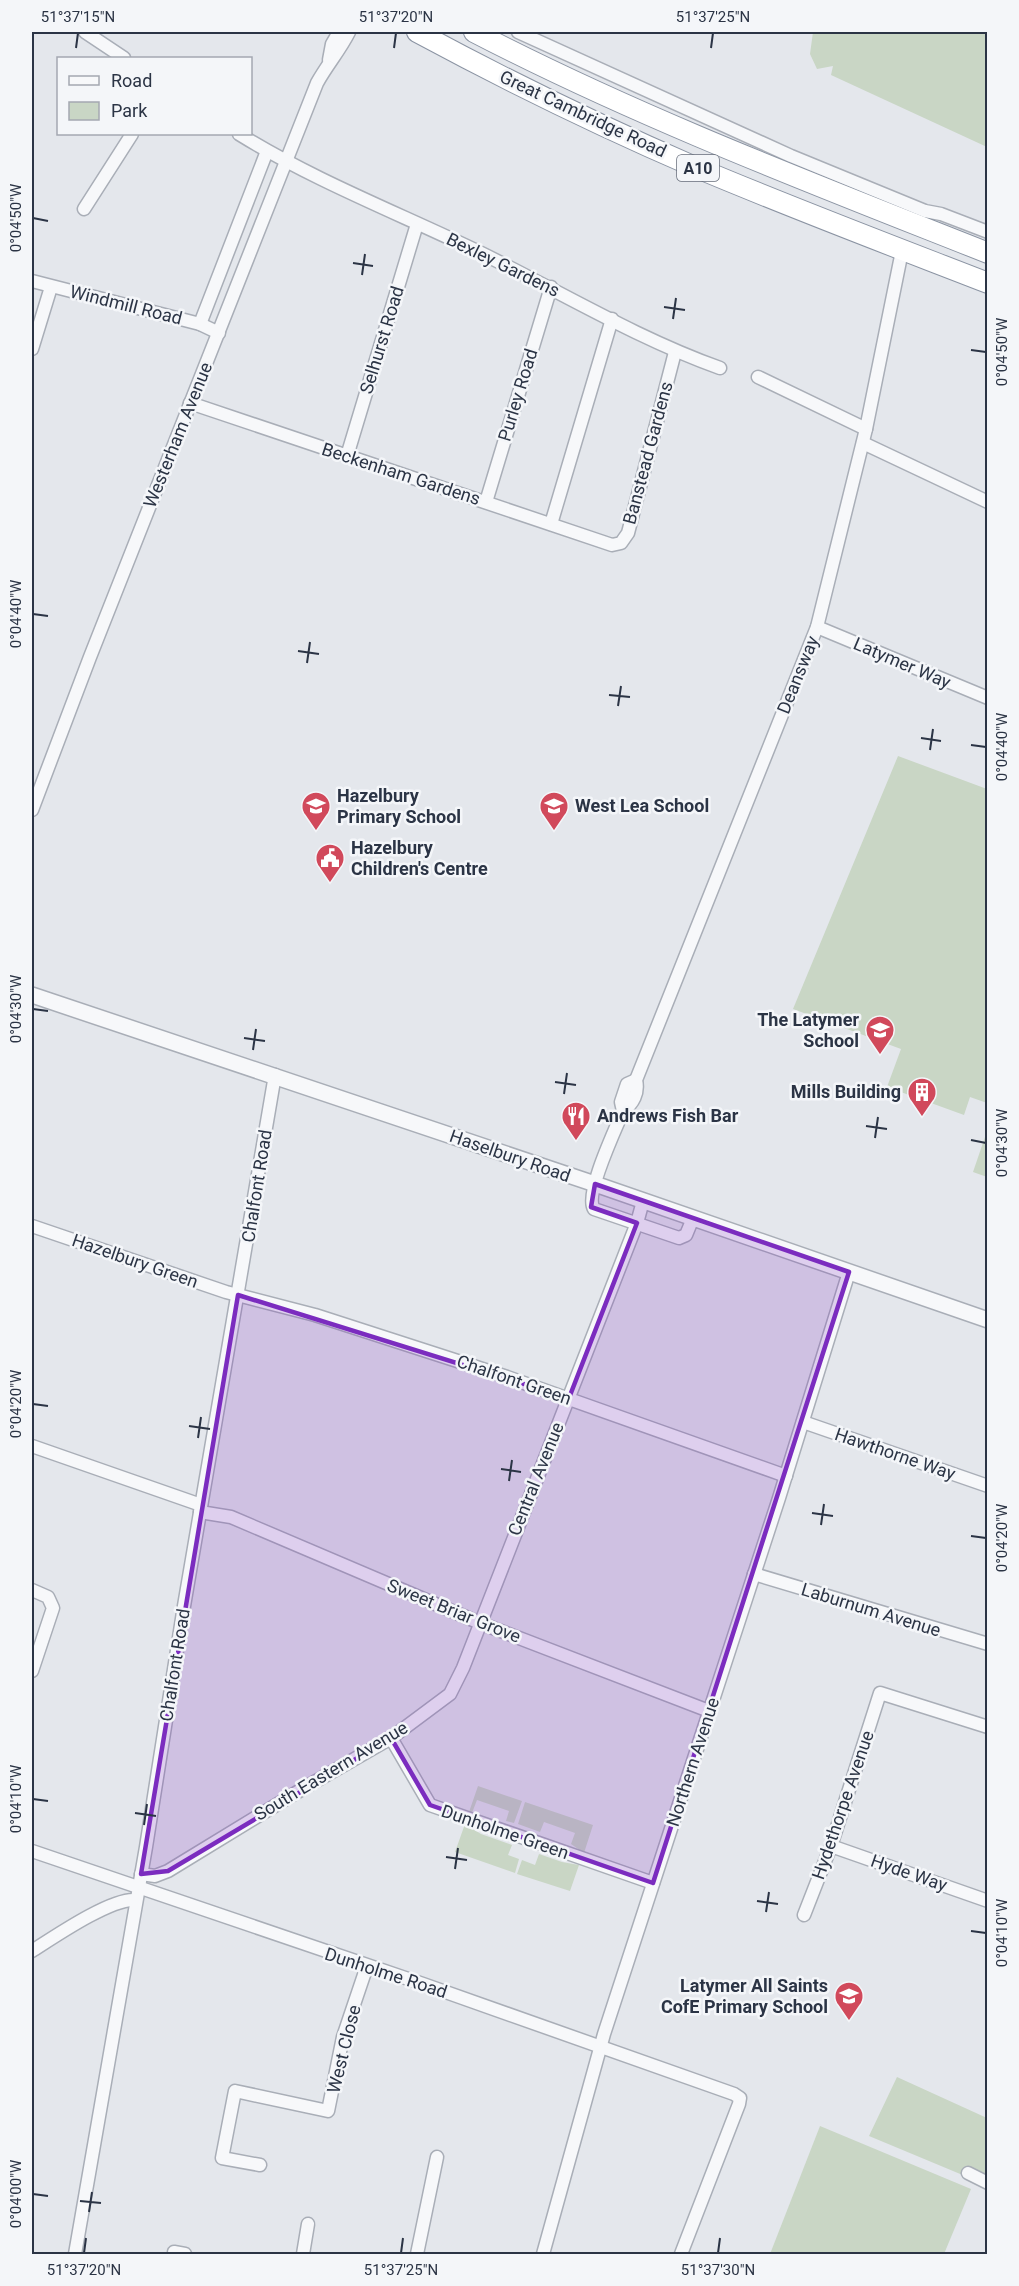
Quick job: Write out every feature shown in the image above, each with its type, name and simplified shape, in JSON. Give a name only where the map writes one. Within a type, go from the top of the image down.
[{"type":"highway","name":"Great Cambridge Road","points":[[417,32],[621,134],[902,251],[987,283]]},
{"type":"highway","name":"Great Cambridge Road","points":[[474,32],[633,109],[787,165],[987,253]]},
{"type":"street","points":[[85,32],[122,57]]},
{"type":"street","name":"Westerham Avenue","points":[[32,810],[190,403],[317,83],[328,61],[332,44],[339,32]]},
{"type":"street","name":"Westerham Avenue","points":[[328,61],[340,48],[349,32]]},
{"type":"street","points":[[518,32],[787,165],[940,214],[987,232]]},
{"type":"street","points":[[84,209],[131,135]]},
{"type":"street","name":"Bexley Gardens","points":[[241,135],[286,162],[551,287],[675,352],[720,369]]},
{"type":"street","points":[[200,324],[267,151]]},
{"type":"street","name":"Selhurst Road","points":[[347,456],[417,224]]},
{"type":"street","points":[[232,240],[253,249]]},
{"type":"street","name":"Deansway","points":[[595,1184],[623,1111],[621,1102],[627,1084],[636,1080],[817,627],[863,443],[902,251]]},
{"type":"street","name":"Windmill Road","points":[[32,281],[200,324],[219,333]]},
{"type":"street","points":[[32,349],[51,286]]},
{"type":"street","name":"Purley Road","points":[[486,502],[551,287]]},
{"type":"street","points":[[551,524],[612,319]]},
{"type":"street","name":"Banstead Gardens","points":[[612,545],[621,543],[628,533],[675,352]]},
{"type":"street","points":[[758,377],[866,429]]},
{"type":"street","name":"Beckenham Gardens","points":[[190,403],[612,545]]},
{"type":"street","points":[[863,443],[987,502]]},
{"type":"street","name":"Latymer Way","points":[[817,627],[987,698]]},
{"type":"street","name":"Haselbury Road","points":[[32,994],[595,1184],[987,1320]]},
{"type":"street","name":"Chalfont Road","points":[[75,2254],[275,1075]]},
{"type":"street","points":[[595,1184],[591,1207],[637,1223],[683,1238],[693,1218]]},
{"type":"street","name":"Central Avenue","points":[[480,1623],[644,1201]]},
{"type":"street","name":"Hazelbury Green","points":[[32,1226],[238,1295]]},
{"type":"street","name":"Northern Avenue","points":[[543,2254],[601,2048],[786,1476],[849,1272]]},
{"type":"street","name":"Chalfont Green","points":[[238,1295],[268,1301],[569,1398],[786,1476]]},
{"type":"street","name":"Hawthorne Way","points":[[803,1422],[987,1486]]},
{"type":"street","name":"Sweet Briar Grove","points":[[32,1446],[231,1517],[480,1623],[709,1711]]},
{"type":"street","name":"Laburnum Avenue","points":[[754,1574],[987,1644]]},
{"type":"street","points":[[32,1590],[48,1597],[53,1608],[32,1671]]},
{"type":"street","name":"South Eastern Avenue","points":[[141,1874],[155,1876],[168,1871],[391,1738],[450,1694],[463,1668],[480,1623]]},
{"type":"street","name":"Hydethorpe Avenue","points":[[804,1915],[831,1846],[880,1693],[987,1727]]},
{"type":"street","name":"Dunholme Green","points":[[391,1738],[430,1805],[653,1883]]},
{"type":"street","name":"Hyde Way","points":[[831,1846],[987,1901]]},
{"type":"street","name":"Dunholme Road","points":[[32,1851],[137,1894],[367,1966],[740,2098],[681,2254]]},
{"type":"street","points":[[32,1951],[137,1894]]},
{"type":"street","name":"West Close","points":[[260,2165],[222,2158],[235,2091],[328,2111],[343,2037],[367,1966]]},
{"type":"street","points":[[417,2254],[437,2157]]},
{"type":"street","points":[[968,2173],[987,2183]]},
{"type":"street","points":[[303,2254],[308,2224]]},
{"type":"highlighted area","points":[[595,1184],[849,1272],[653,1883],[430,1805],[391,1738],[168,1871],[141,1874],[238,1295],[569,1398],[637,1223],[591,1207]]},
{"type":"green space","points":[[813,32],[987,32],[987,147],[831,75],[833,66],[817,69],[810,54]]},
{"type":"green space","points":[[898,756],[987,789],[987,1103],[970,1097],[964,1115],[887,1087],[901,1049],[793,1009]]},
{"type":"green space","points":[[987,1131],[988,1177],[973,1172]]},
{"type":"green space","points":[[478,1786],[522,1801],[514,1823],[506,1821],[509,1811],[477,1800],[472,1813],[469,1812]]},
{"type":"green space","points":[[525,1802],[593,1825],[584,1853],[571,1844],[575,1833],[544,1822],[540,1832],[518,1824]]},
{"type":"green space","points":[[465,1824],[481,1834],[512,1845],[508,1855],[519,1859],[515,1873],[455,1852]]},
{"type":"green space","points":[[539,1854],[579,1865],[570,1891],[517,1874],[522,1860],[535,1865]]},
{"type":"green space","points":[[897,2077],[987,2118],[987,2175],[971,2167],[965,2176],[869,2136]]},
{"type":"green space","points":[[820,2126],[971,2189],[944,2254],[770,2254]]},
{"type":"place","name":"Hazelbury Primary School","points":[[316,832]]},
{"type":"place","name":"West Lea School","points":[[554,832]]},
{"type":"place","name":"Hazelbury Children's Centre","points":[[330,884]]},
{"type":"place","name":"The Latymer School","points":[[880,1056]]},
{"type":"place","name":"Mills Building","points":[[922,1118]]},
{"type":"place","name":"Andrews Fish Bar","points":[[576,1142]]},
{"type":"place","name":"Latymer All Saints CofE Primary School","points":[[849,2022]]}]
